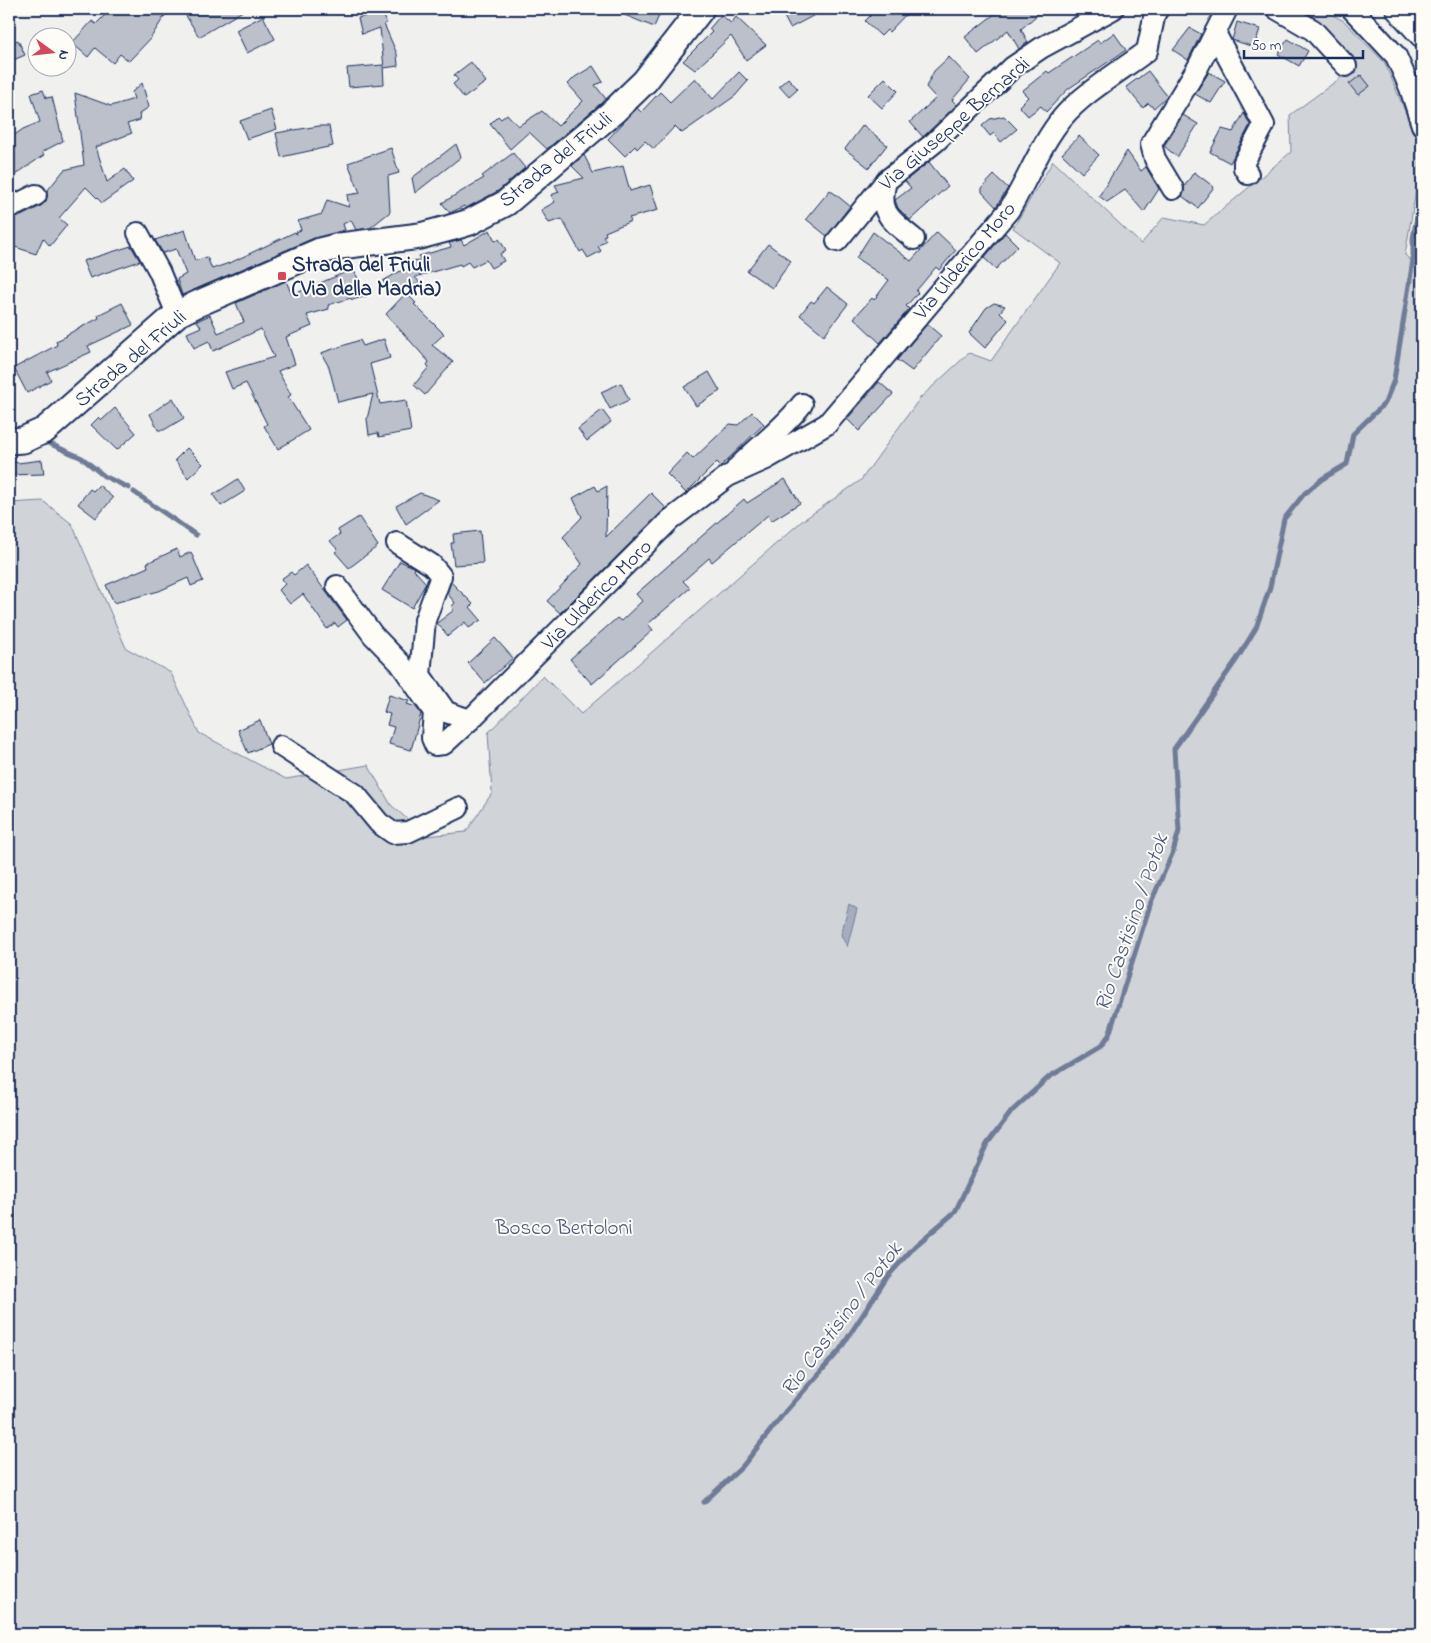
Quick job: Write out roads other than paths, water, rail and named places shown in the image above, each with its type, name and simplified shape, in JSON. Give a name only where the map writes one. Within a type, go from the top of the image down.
[{"type":"main road","name":"Strada del Friuli","points":[[9,441],[23,440],[45,430],[178,314],[320,251],[340,246],[420,236],[470,222],[506,203],[607,117],[645,81],[701,9]]},
{"type":"main road","points":[[1399,9],[1422,34]]},
{"type":"street","name":"Via Giuseppe Bernardi","points":[[838,240],[886,180],[935,142],[1014,67],[1041,48],[1113,9]]},
{"type":"street","name":"Via Ulderico Moro","points":[[728,476],[766,459],[826,424],[1009,210],[1031,168],[1062,118],[1076,104],[1147,50],[1155,13],[1158,9]]},
{"type":"street","points":[[1173,189],[1155,159],[1151,144],[1198,67],[1227,9]]},
{"type":"street","points":[[1277,9],[1313,30],[1346,66]]},
{"type":"street","points":[[1352,9],[1396,56],[1410,88],[1422,125]]},
{"type":"street","points":[[1215,33],[1264,125],[1244,162],[1244,168],[1248,174]]},
{"type":"street","points":[[886,180],[881,197],[884,210],[892,221],[914,240]]},
{"type":"street","points":[[9,201],[16,205],[36,195]]},
{"type":"street","points":[[138,233],[178,314]]},
{"type":"street","name":"Via Ulderico Moro","points":[[337,586],[374,635],[400,662],[434,712],[432,738],[435,745],[444,744],[670,520],[728,476],[757,446],[791,420],[802,404]]},
{"type":"street","points":[[397,544],[432,565],[441,576],[425,620],[420,675],[446,712],[470,720]]},
{"type":"street","points":[[281,746],[355,794],[379,823],[393,832],[408,832],[458,808]]},
{"type":"water","points":[[849,904],[857,909],[847,947],[841,935]]},
{"type":"waterway","name":"Rio Castisino / Potok","points":[[704,1502],[742,1467],[785,1412],[839,1351],[888,1276],[915,1246],[955,1212],[987,1144],[1012,1111],[1049,1077],[1101,1046],[1109,1035],[1151,902],[1173,852],[1179,831],[1174,749],[1237,659],[1256,628],[1270,587],[1284,519],[1304,494],[1322,479],[1347,464],[1353,434],[1385,403],[1394,380],[1413,260],[1413,238],[1417,217],[1422,211]]},
{"type":"waterway","points":[[46,442],[82,458],[104,476],[129,488]]},
{"type":"waterway","points":[[134,492],[196,535]]},
{"type":"place","name":"Strada del Friuli (Via della Madria)","points":[[282,276]]},
{"type":"park label","name":"Bosco Bertoloni","points":[[564,1227]]}]
